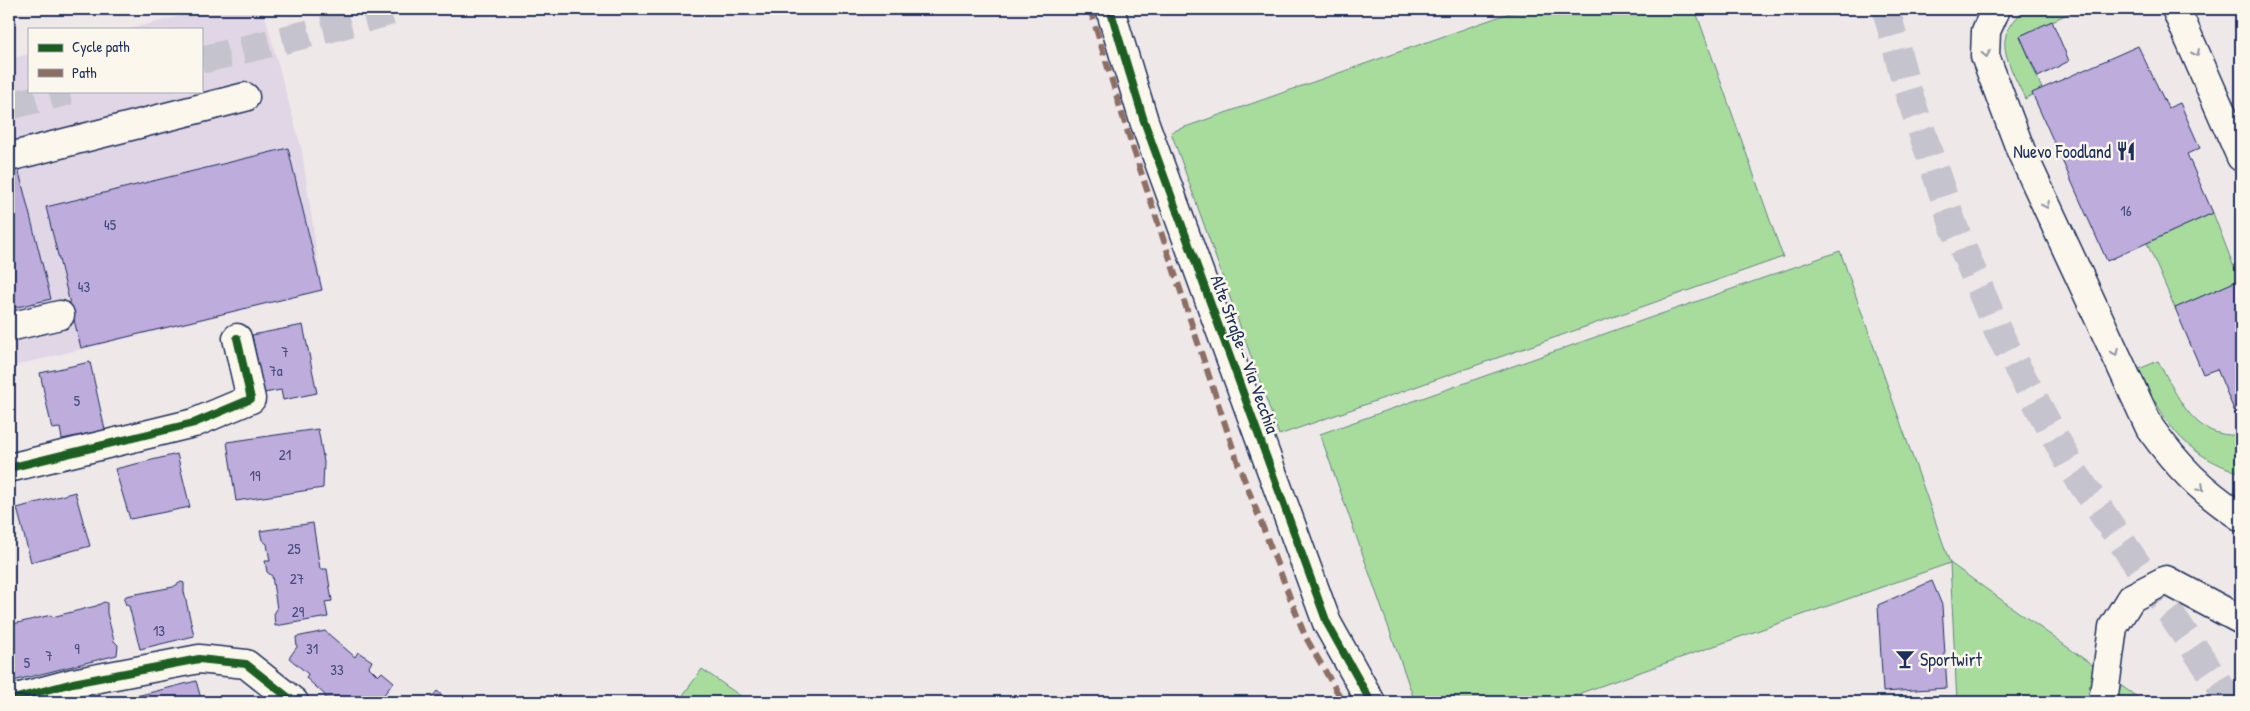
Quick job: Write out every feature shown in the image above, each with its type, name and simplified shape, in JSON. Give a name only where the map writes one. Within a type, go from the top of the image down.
[{"type":"street","name":"Alte Straße - Via Vecchia","points":[[1110,9],[1144,121],[1327,623],[1371,702]]},
{"type":"street","points":[[1996,9],[1986,30],[1985,56],[2021,151],[2150,428],[2174,462],[2202,488],[2241,517]]},
{"type":"street","points":[[2176,9],[2241,157]]},
{"type":"street","points":[[9,157],[245,97]]},
{"type":"street","points":[[9,327],[60,315]]},
{"type":"street","points":[[9,468],[194,423],[251,399],[237,338]]},
{"type":"street","points":[[2103,702],[2113,627],[2131,598],[2166,580],[2241,620]]},
{"type":"street","points":[[9,700],[73,683],[199,659],[246,664],[294,702]]},
{"type":"shaded area","points":[[209,9],[263,9],[302,151],[322,290],[9,367],[9,59],[28,54],[28,92],[202,92],[202,28],[133,28]]},
{"type":"green space","points":[[1521,9],[1695,9],[1783,257],[1279,435],[1171,132]]},
{"type":"green space","points":[[2024,9],[2078,9],[2020,36],[2042,89],[2025,99],[2005,51],[2006,35],[2009,28]]},
{"type":"green space","points":[[2213,213],[2239,280],[2175,308],[2147,243]]},
{"type":"green space","points":[[1840,251],[1950,563],[1555,702],[1415,702],[1320,434]]},
{"type":"green space","points":[[2158,361],[2183,405],[2200,424],[2222,434],[2234,435],[2241,433],[2241,473],[2204,456],[2189,446],[2177,434],[2157,405],[2139,369]]},
{"type":"green space","points":[[1950,563],[2144,702],[1957,702]]},
{"type":"green space","points":[[702,669],[749,702],[678,702]]},
{"type":"building","points":[[2052,21],[2069,61],[2038,77],[2020,36]]},
{"type":"building","name":"Nuevo Foodland","points":[[2138,46],[2168,108],[2180,103],[2200,148],[2187,154],[2213,213],[2107,261],[2032,93]]},
{"type":"building","points":[[288,148],[322,290],[81,348],[46,207]]},
{"type":"building","points":[[17,164],[51,299],[9,309],[9,166]]},
{"type":"building","points":[[2239,280],[2241,285],[2241,427],[2217,369],[2203,374],[2175,308]]},
{"type":"building","points":[[303,325],[317,393],[283,400],[281,390],[264,393],[252,335]]},
{"type":"building","points":[[90,362],[105,430],[62,439],[60,428],[52,429],[40,373]]},
{"type":"building","points":[[318,429],[324,462],[323,488],[236,501],[227,442]]},
{"type":"building","points":[[177,454],[190,507],[130,519],[115,469]]},
{"type":"building","points":[[75,492],[90,546],[31,562],[17,508]]},
{"type":"building","points":[[313,523],[320,569],[327,569],[332,601],[325,602],[328,617],[275,626],[274,614],[277,609],[272,576],[267,572],[265,561],[270,561],[267,544],[262,540],[260,531]]},
{"type":"building","points":[[1932,581],[1942,605],[1947,688],[1883,692],[1878,605]]},
{"type":"building","points":[[181,582],[184,583],[184,592],[194,636],[140,649],[129,606],[126,605],[124,599],[126,596],[173,587]]},
{"type":"building","points":[[104,602],[107,603],[107,613],[114,641],[118,645],[117,655],[9,682],[9,625],[51,615],[52,617],[96,606]]},
{"type":"building","points":[[325,631],[355,657],[358,652],[372,661],[369,667],[378,676],[382,672],[394,682],[378,702],[328,702],[324,694],[306,678],[308,674],[289,658],[297,647],[296,637]]},
{"type":"building","points":[[196,681],[202,702],[121,702],[121,700]]},
{"type":"building","points":[[437,691],[450,702],[428,702]]},
{"type":"tunnel","points":[[202,60],[332,28],[399,9]]},
{"type":"tunnel","points":[[1886,9],[1907,88],[1954,227],[1998,332],[2074,472],[2231,702]]},
{"type":"tunnel","points":[[9,106],[65,92]]},
{"type":"marked path","points":[[1090,9],[1126,127],[1238,463],[1305,636],[1343,702]]},
{"type":"cycle path","points":[[1110,9],[1144,121],[1327,623],[1371,702]]},
{"type":"cycle path","points":[[9,468],[194,423],[251,399],[237,338]]},
{"type":"cycle path","points":[[9,700],[73,683],[199,659],[246,664],[294,702]]},
{"type":"place","name":"Nuevo Foodland","points":[[2126,151]]},
{"type":"place","name":"Sportwirt","points":[[1905,659]]}]
